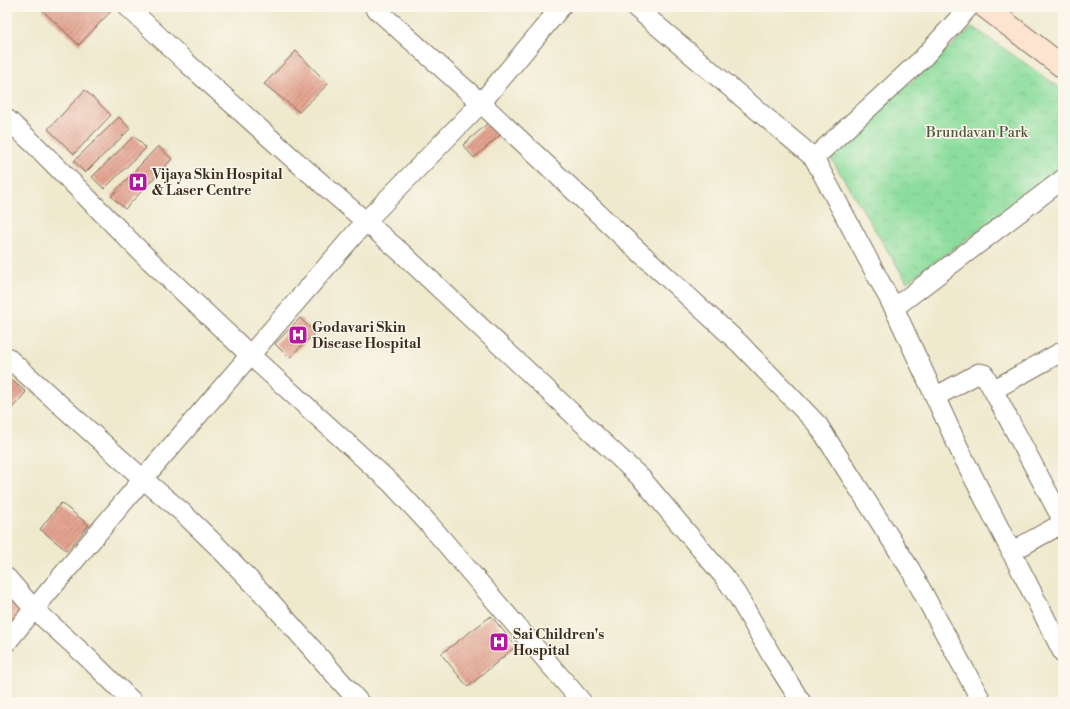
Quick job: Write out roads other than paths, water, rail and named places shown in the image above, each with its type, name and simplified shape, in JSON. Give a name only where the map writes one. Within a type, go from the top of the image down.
[{"type":"street","points":[[128,7],[198,74],[403,254],[642,479],[725,578],[737,595],[773,658],[801,702]]},
{"type":"street","points":[[374,7],[481,103],[739,343],[818,425],[910,569],[982,702]]},
{"type":"street","points":[[7,642],[142,479],[366,221],[481,103],[561,7]]},
{"type":"street","points":[[635,7],[814,158],[894,308],[962,455],[1063,653]]},
{"type":"street","points":[[814,158],[922,59],[969,7]]},
{"type":"street","points":[[985,7],[1063,67]]},
{"type":"street","points":[[7,119],[35,145],[141,252],[250,355],[392,484],[429,524],[582,702]]},
{"type":"street","points":[[894,308],[1063,179]]},
{"type":"street","points":[[993,390],[1063,351]]},
{"type":"street","points":[[7,357],[142,479],[182,512],[217,546],[270,601],[359,702]]},
{"type":"street","points":[[935,397],[979,373],[984,374],[1063,522],[1011,552]]},
{"type":"street","points":[[7,578],[34,609],[88,658],[133,702]]},
{"type":"place","name":"Vijaya Skin Hospital & Laser Centre","points":[[138,182]]},
{"type":"place","name":"Godavari Skin Disease Hospital","points":[[298,335]]},
{"type":"place","name":"Sai Children's Hospital","points":[[499,642]]},
{"type":"park label","name":"Brundavan Park","points":[[977,132]]}]
